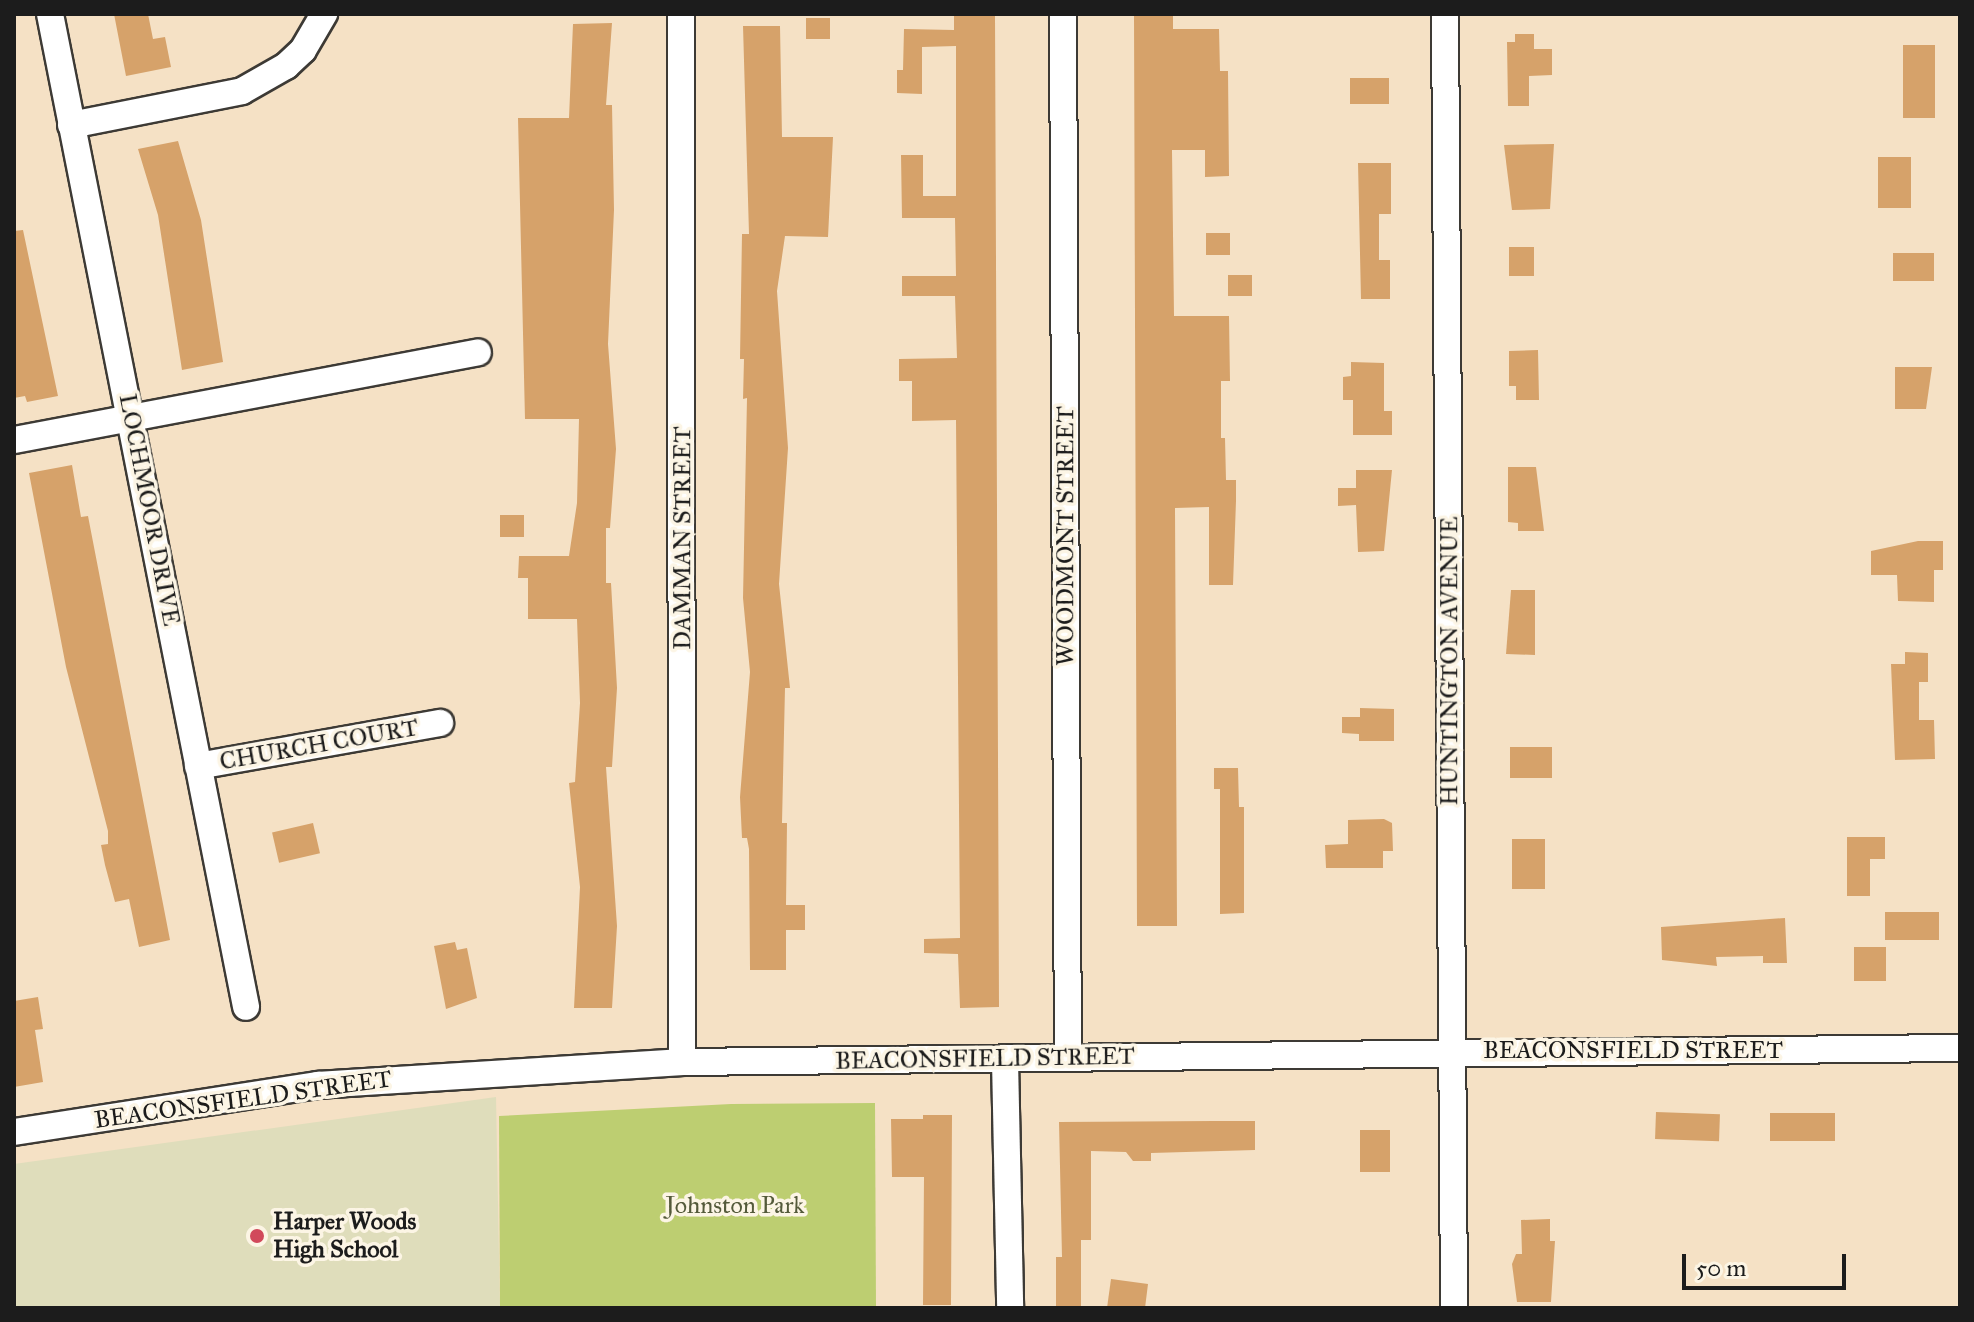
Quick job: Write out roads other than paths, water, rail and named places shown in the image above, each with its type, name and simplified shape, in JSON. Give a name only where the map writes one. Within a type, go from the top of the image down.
[{"type":"street","name":"LOCHMOOR DRIVE","points":[[50,14],[132,417],[246,1007]]},
{"type":"street","points":[[71,125],[254,85],[303,50],[324,14]]},
{"type":"street","name":"DAMMAN STREET","points":[[681,14],[682,1062]]},
{"type":"street","name":"WOODMONT STREET","points":[[1063,14],[1068,1058]]},
{"type":"street","name":"HUNTINGTON AVENUE","points":[[1445,14],[1454,1308]]},
{"type":"street","points":[[14,440],[478,352]]},
{"type":"street","name":"CHURCH COURT","points":[[198,766],[440,723]]},
{"type":"street","name":"BEACONSFIELD STREET","points":[[14,1132],[318,1085],[682,1062],[1960,1048]]},
{"type":"street","points":[[1005,1060],[1010,1308]]},
{"type":"place","name":"Harper Woods High School","points":[[257,1236]]},
{"type":"park label","name":"Johnston Park","points":[[735,1206]]}]
